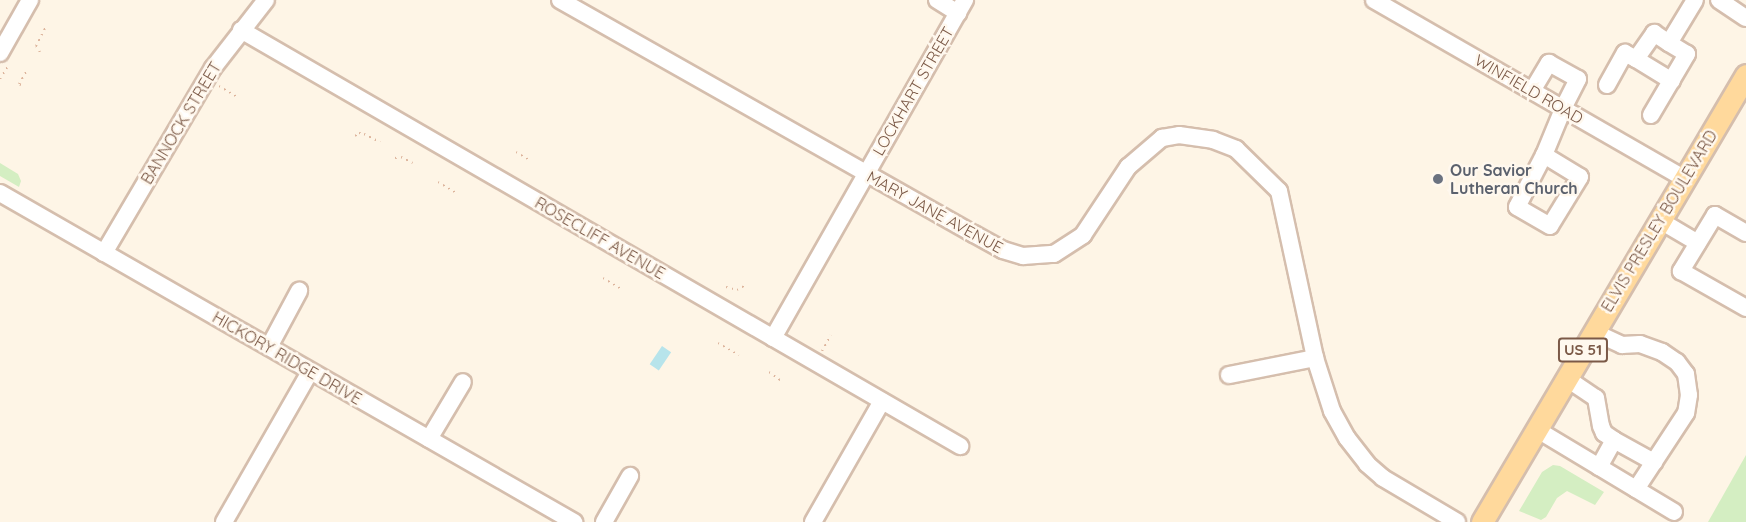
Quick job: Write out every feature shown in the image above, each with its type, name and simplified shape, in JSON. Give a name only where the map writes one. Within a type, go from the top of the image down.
[{"type":"main road","name":"ELVIS PRESLEY BOULEVARD","points":[[1482,522],[1746,75]]},
{"type":"street","points":[[0,53],[30,0]]},
{"type":"street","name":"BANNOCK STREET","points":[[104,253],[207,79],[241,30],[266,0]]},
{"type":"street","name":"MARY JANE AVENUE","points":[[560,0],[1003,250],[1023,256],[1054,254],[1083,235],[1128,167],[1162,138],[1179,135],[1213,140],[1236,149],[1275,184],[1282,197],[1315,358],[1332,411],[1358,455],[1383,478],[1457,522]]},
{"type":"street","points":[[937,0],[962,6]]},
{"type":"street","name":"WINFIELD ROAD","points":[[1374,0],[1684,178]]},
{"type":"street","points":[[1669,43],[1695,0]]},
{"type":"street","points":[[1719,0],[1746,18]]},
{"type":"street","name":"LOCKHART STREET","points":[[773,338],[962,6]]},
{"type":"street","name":"ROSECLIFF AVENUE","points":[[241,30],[960,446]]},
{"type":"street","points":[[1636,59],[1654,33],[1687,54],[1652,115]]},
{"type":"street","points":[[1607,85],[1625,53],[1672,81]]},
{"type":"street","points":[[1532,91],[1548,63],[1578,79],[1563,109],[1545,155]]},
{"type":"street","name":"HICKORY RIDGE DRIVE","points":[[0,193],[574,522]]},
{"type":"street","points":[[1746,233],[1715,215],[1682,271],[1746,308]]},
{"type":"street","points":[[1659,220],[1698,243]]},
{"type":"street","points":[[269,347],[299,291]]},
{"type":"street","points":[[1594,332],[1623,345],[1640,344],[1662,352],[1677,362],[1686,374],[1689,396],[1686,412],[1636,489]]},
{"type":"street","points":[[1229,375],[1315,358]]},
{"type":"street","points":[[224,522],[310,372]]},
{"type":"street","points":[[1566,378],[1596,398],[1601,426],[1605,433],[1654,462]]},
{"type":"street","points":[[429,439],[462,382]]},
{"type":"street","points":[[813,522],[882,401]]},
{"type":"street","points":[[1536,429],[1674,512]]},
{"type":"street","points":[[1599,467],[1614,440]]},
{"type":"street","points":[[604,522],[630,476]]},
{"type":"path","points":[[40,52],[36,46],[46,26]]},
{"type":"path","points":[[21,86],[19,84],[27,70]]},
{"type":"path","points":[[207,79],[237,97]]},
{"type":"path","points":[[355,136],[359,133],[364,134],[380,142]]},
{"type":"path","points":[[516,153],[531,161]]},
{"type":"path","points":[[394,158],[401,157],[413,163]]},
{"type":"path","points":[[438,182],[458,194]]},
{"type":"path","points":[[603,278],[623,290]]},
{"type":"path","points":[[726,287],[737,290],[744,286]]},
{"type":"path","points":[[718,343],[739,355]]},
{"type":"path","points":[[769,372],[783,382]]},
{"type":"green space","points":[[0,163],[18,174],[21,181],[19,187],[0,176]]},
{"type":"green space","points":[[1746,455],[1746,522],[1708,522]]},
{"type":"green space","points":[[1553,465],[1560,466],[1604,492],[1595,505],[1567,491],[1557,498],[1546,517],[1541,520],[1519,511],[1542,472]]},
{"type":"water","points":[[662,346],[671,352],[659,370],[650,364]]},
{"type":"place","name":"Our Savior Lutheran Church","points":[[1438,179]]}]
